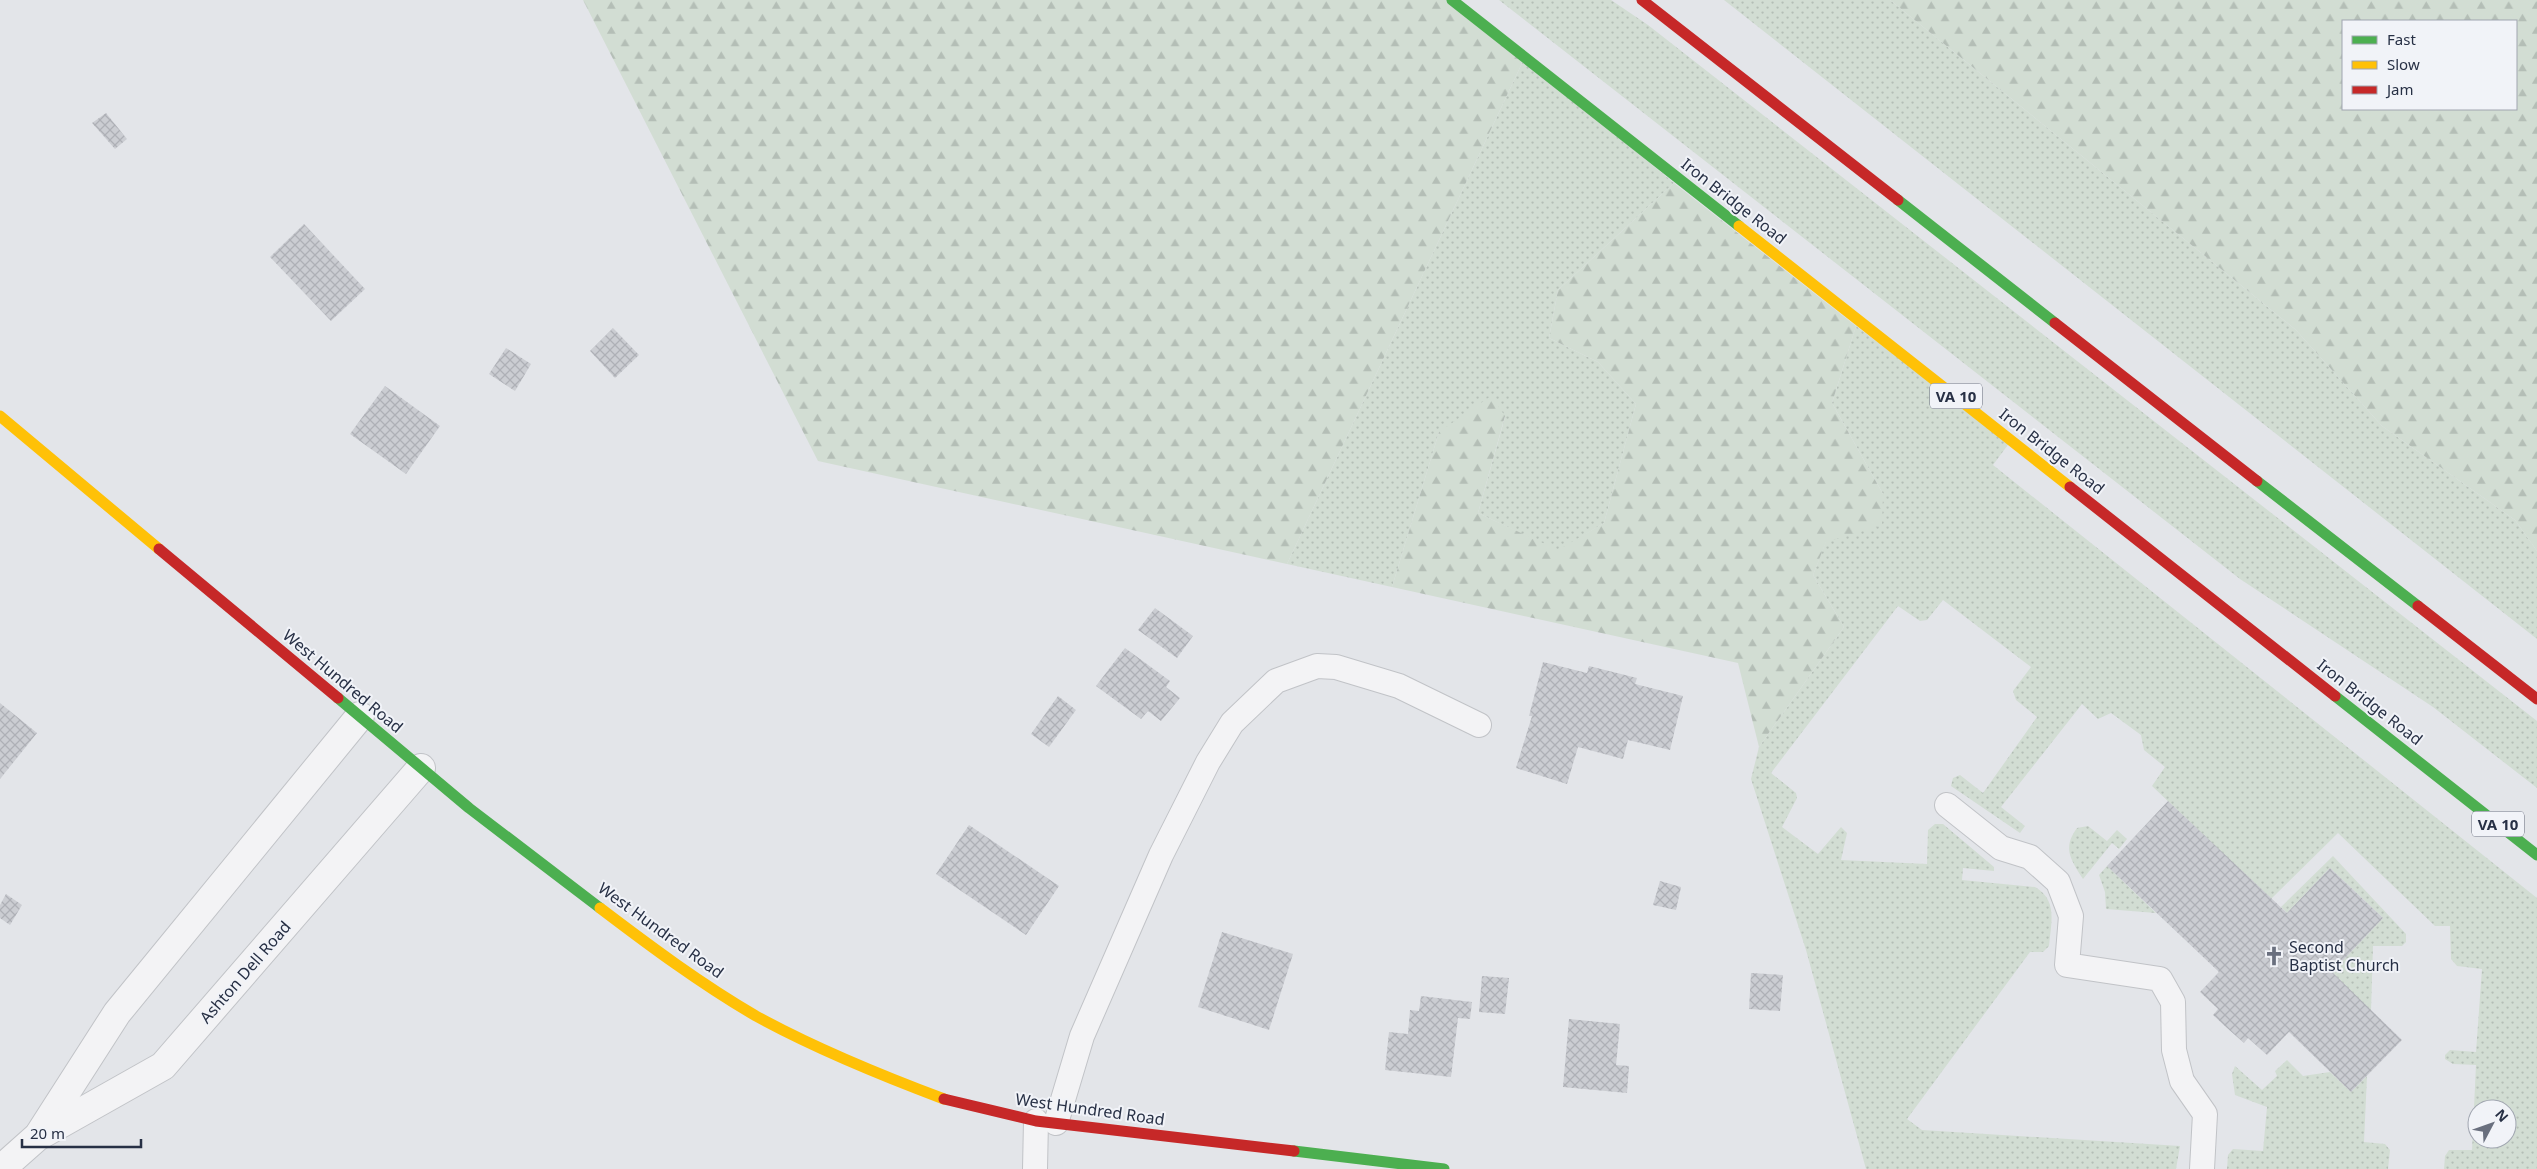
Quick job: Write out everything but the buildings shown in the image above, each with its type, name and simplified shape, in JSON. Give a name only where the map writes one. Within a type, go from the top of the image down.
[{"type":"main road","name":"Iron Bridge Road","points":[[1452,0],[2537,855]]},
{"type":"main road","points":[[1642,0],[2537,699]]},
{"type":"main road","name":"West Hundred Road","points":[[0,416],[469,808],[674,964],[758,1016],[874,1073],[953,1102],[1046,1122],[1444,1169]]},
{"type":"street","name":"Ashton Dell Road","points":[[37,1136],[117,1013],[360,716]]},
{"type":"street","name":"Ashton Dell Road","points":[[1,1169],[37,1136],[163,1066],[421,768]]},
{"type":"lane","points":[[1035,1169],[1046,1122],[1161,855],[1208,762],[1232,723],[1276,680],[1317,666],[1336,667],[1399,686],[1479,725]]},
{"type":"lane","points":[[1947,805],[2001,848],[2030,857],[2058,882],[2071,916],[2067,965],[2160,979],[2173,1002],[2174,1050],[2182,1080],[2205,1114],[2202,1169]]},
{"type":"green space","points":[[583,0],[1448,0],[1524,59],[1287,564],[818,461]]},
{"type":"green space","points":[[1499,0],[1611,0],[1648,25],[2537,721],[2537,788],[2433,707],[2240,579]]},
{"type":"green space","points":[[1724,0],[1890,0],[2296,330],[2382,426],[2515,520],[2537,551],[2537,639]]},
{"type":"green space","points":[[1890,0],[2537,0],[2537,551],[2515,520],[2382,426],[2296,330]]},
{"type":"green space","points":[[1524,59],[1674,183],[1558,290],[1549,338],[1598,362],[1636,404],[1604,523],[1558,551],[1478,513],[1505,417],[1439,432],[1392,587],[1287,564]]},
{"type":"green space","points":[[1674,183],[1856,326],[1832,403],[1883,494],[1882,525],[1826,542],[1813,575],[1844,627],[1759,747],[1738,663],[1392,587],[1439,432],[1491,396],[1505,416],[1478,513],[1558,550],[1604,523],[1636,404],[1598,362],[1549,338],[1558,290]]},
{"type":"green space","points":[[1856,326],[2010,442],[1993,465],[2537,898],[2537,1169],[2444,1169],[2445,1156],[2449,1150],[2517,1149],[2517,1099],[2474,1099],[2476,1065],[2453,1064],[2445,1059],[2445,1055],[2450,1050],[2476,1052],[2482,969],[2457,966],[2451,959],[2450,926],[2435,926],[2338,833],[2271,899],[2152,786],[2165,767],[2144,750],[2141,735],[2111,713],[2098,719],[2082,704],[2001,807],[2025,826],[2020,833],[1951,786],[1953,778],[1960,775],[1983,793],[2037,717],[2016,700],[2013,691],[2031,667],[1943,600],[1927,620],[1920,621],[1898,606],[1771,773],[1796,793],[1797,798],[1782,827],[1818,854],[1841,827],[1847,833],[1841,860],[1927,864],[1928,830],[1935,824],[1943,824],[1994,867],[1994,871],[1963,868],[1962,880],[2035,887],[2047,898],[2050,905],[2052,921],[2049,946],[2043,952],[2030,952],[1907,1119],[1922,1130],[2180,1146],[2176,1169],[1866,1169],[1806,950],[1751,779],[1759,747],[1844,627],[1813,575],[1826,541],[1883,494],[1832,403]]},
{"type":"green space","points":[[2088,826],[2107,841],[2117,830],[2127,839],[2119,849],[2112,843],[2083,879],[2072,860],[2069,848],[2072,835],[2077,828]]},
{"type":"green space","points":[[2333,856],[2406,934],[2406,942],[2402,946],[2373,946],[2371,1011],[2332,972],[2383,918],[2330,868],[2287,913],[2281,907]]},
{"type":"green space","points":[[2107,866],[2156,913],[2106,909],[2105,892],[2099,875]]},
{"type":"green space","points":[[2287,1060],[2303,1076],[2330,1072],[2351,1092],[2367,1076],[2364,1142],[2385,1144],[2390,1150],[2388,1169],[2227,1169],[2228,1155],[2233,1149],[2263,1151],[2267,1107],[2235,1095],[2232,1074],[2235,1066],[2262,1090],[2277,1076],[2275,1071]]},
{"type":"traffic: fast","points":[[1452,0],[1739,226]]},
{"type":"traffic: fast","points":[[1898,200],[2055,323]]},
{"type":"traffic: fast","points":[[2257,481],[2418,606]]},
{"type":"traffic: fast","points":[[2335,696],[2537,855]]},
{"type":"traffic: fast","points":[[338,698],[469,808],[600,908]]},
{"type":"traffic: fast","points":[[1294,1151],[1444,1169]]},
{"type":"traffic: slow","points":[[1739,226],[2070,487]]},
{"type":"traffic: slow","points":[[0,416],[159,549]]},
{"type":"traffic: slow","points":[[600,908],[696,978],[756,1016],[848,1061],[944,1099]]},
{"type":"traffic: jam","points":[[1642,0],[1898,200]]},
{"type":"traffic: jam","points":[[2055,323],[2257,481]]},
{"type":"traffic: jam","points":[[2070,487],[2335,696]]},
{"type":"traffic: jam","points":[[159,549],[338,698]]},
{"type":"traffic: jam","points":[[2418,606],[2537,699]]},
{"type":"traffic: jam","points":[[944,1099],[1036,1121],[1294,1151]]},
{"type":"place","name":"Second Baptist Church","points":[[2274,956]]}]
